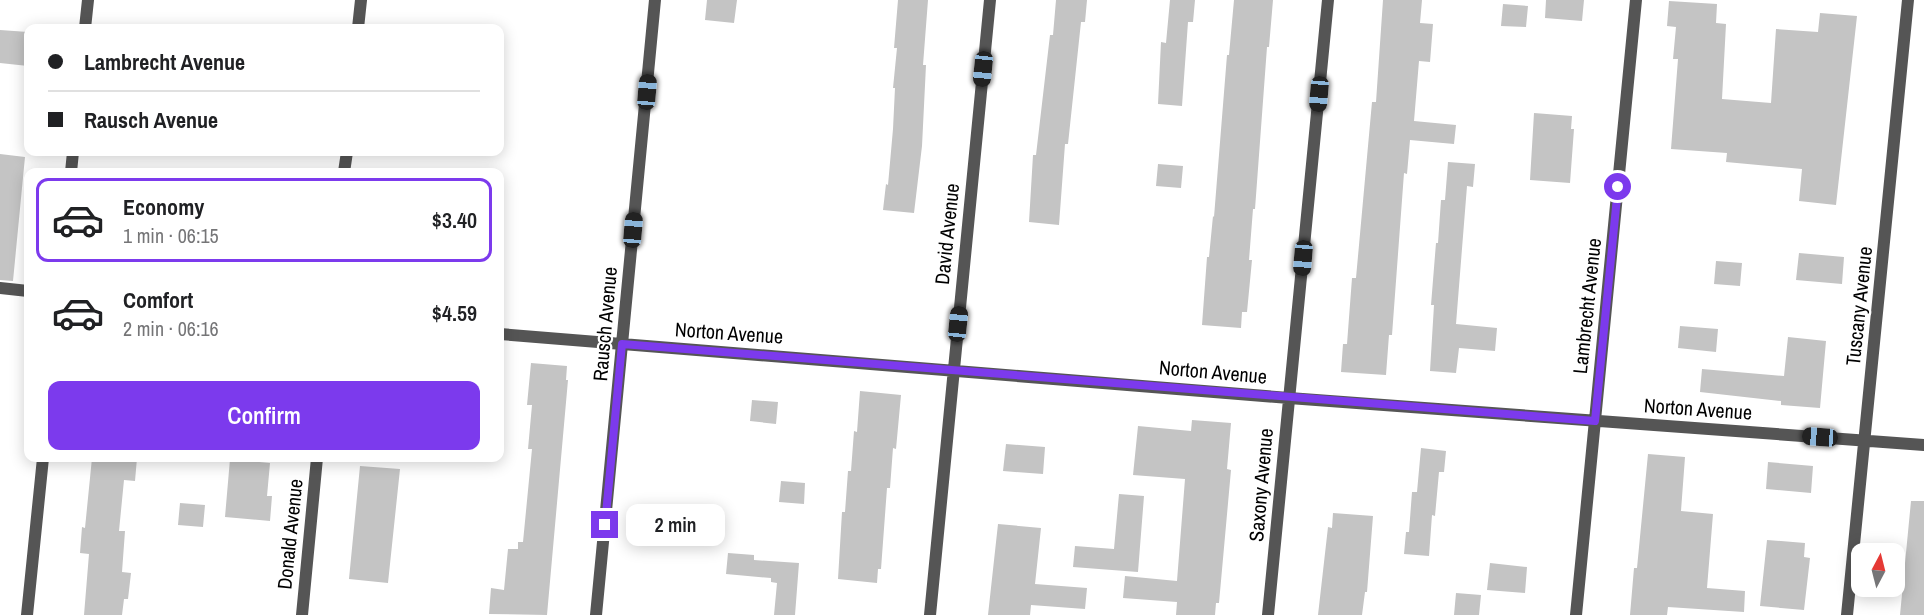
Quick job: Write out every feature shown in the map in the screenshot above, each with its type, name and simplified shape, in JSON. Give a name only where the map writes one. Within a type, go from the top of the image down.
[{"type":"street","points":[[85,24],[88,0]]},
{"type":"street","points":[[358,24],[361,0]]},
{"type":"street","name":"Rausch Avenue","points":[[596,615],[655,0]]},
{"type":"street","name":"David Avenue","points":[[930,615],[990,0]]},
{"type":"street","name":"Saxony Avenue","points":[[1268,615],[1328,0]]},
{"type":"street","name":"Lambrecht Avenue","points":[[1576,615],[1636,0]]},
{"type":"street","name":"Tuscany Avenue","points":[[1848,615],[1908,0]]},
{"type":"street","points":[[0,288],[24,291]]},
{"type":"street","name":"Norton Avenue","points":[[504,333],[1289,398],[1924,445]]},
{"type":"street","points":[[27,615],[43,462]]},
{"type":"street","name":"Donald Avenue","points":[[302,615],[317,462]]},
{"type":"building","points":[[707,0],[737,0],[734,23],[705,20]]},
{"type":"building","points":[[898,0],[928,0],[923,65],[926,65],[922,146],[914,213],[883,210],[886,184],[888,185],[893,129],[895,88],[893,88],[897,48],[894,48]]},
{"type":"building","points":[[1056,0],[1087,0],[1085,22],[1081,22],[1068,144],[1065,144],[1059,225],[1029,222],[1033,155],[1036,155]]},
{"type":"building","points":[[1170,0],[1195,0],[1193,22],[1188,22],[1182,106],[1158,104],[1161,42],[1166,43]]},
{"type":"building","points":[[1234,0],[1273,0],[1269,47],[1267,47],[1255,209],[1253,209],[1249,260],[1252,260],[1247,312],[1242,312],[1241,328],[1202,325]]},
{"type":"building","points":[[1383,0],[1422,0],[1420,23],[1433,24],[1430,62],[1419,61],[1414,121],[1456,125],[1454,144],[1410,140],[1407,174],[1404,173],[1392,335],[1389,335],[1386,375],[1341,372],[1343,344],[1347,344],[1352,278],[1356,278],[1372,102],[1376,102]]},
{"type":"building","points":[[1546,0],[1584,0],[1582,21],[1545,18]]},
{"type":"building","points":[[1669,1],[1717,4],[1716,23],[1726,24],[1722,99],[1771,103],[1776,29],[1818,32],[1820,13],[1857,16],[1836,205],[1799,201],[1802,169],[1726,162],[1727,153],[1671,149],[1678,59],[1673,59],[1676,27],[1667,26]]},
{"type":"building","points":[[1503,4],[1528,6],[1526,27],[1501,26]]},
{"type":"building","points":[[0,30],[24,32],[24,66],[0,63]]},
{"type":"building","points":[[1534,113],[1572,116],[1571,129],[1574,129],[1570,183],[1530,180]]},
{"type":"building","points":[[0,154],[25,157],[13,281],[0,280]]},
{"type":"building","points":[[1448,162],[1475,164],[1473,187],[1467,186],[1456,324],[1497,328],[1495,351],[1459,348],[1456,373],[1430,371],[1434,305],[1431,305],[1436,243],[1438,243],[1441,200],[1445,200]]},
{"type":"building","points":[[1158,164],[1183,166],[1181,188],[1156,186]]},
{"type":"building","points":[[1799,253],[1844,257],[1842,284],[1796,280]]},
{"type":"building","points":[[1716,261],[1742,263],[1740,286],[1714,284]]},
{"type":"building","points":[[1680,326],[1718,329],[1716,352],[1678,348]]},
{"type":"building","points":[[1788,337],[1826,341],[1820,408],[1781,405],[1781,401],[1700,392],[1702,369],[1784,376]]},
{"type":"building","points":[[531,363],[567,366],[566,380],[568,380],[547,615],[489,614],[491,588],[504,590],[508,549],[518,549],[518,542],[523,542],[532,449],[528,449],[532,405],[527,405]]},
{"type":"building","points":[[860,391],[901,395],[896,449],[893,448],[890,488],[887,488],[881,569],[878,569],[877,583],[838,579],[842,512],[845,512],[854,431],[857,432]]},
{"type":"building","points":[[752,400],[778,402],[776,424],[750,421]]},
{"type":"building","points":[[1192,420],[1231,423],[1227,469],[1231,470],[1219,603],[1216,603],[1215,615],[1176,615],[1177,602],[1123,598],[1125,576],[1177,581],[1185,479],[1133,475],[1138,426],[1191,431]]},
{"type":"building","points":[[1006,444],[1045,447],[1043,474],[1003,471]]},
{"type":"building","points":[[1421,448],[1446,451],[1444,472],[1439,472],[1435,516],[1432,515],[1429,556],[1404,554],[1406,532],[1409,532],[1412,492],[1417,492]]},
{"type":"building","points":[[1648,454],[1685,457],[1681,511],[1713,514],[1707,588],[1745,591],[1744,612],[1668,607],[1667,615],[1630,615]]},
{"type":"building","points":[[92,462],[137,462],[135,481],[124,480],[119,531],[125,531],[122,572],[131,573],[128,599],[124,599],[122,615],[84,615],[89,554],[80,553],[82,527],[85,528]]},
{"type":"building","points":[[230,462],[270,463],[267,496],[272,496],[270,521],[225,517]]},
{"type":"building","points":[[1768,462],[1813,466],[1811,493],[1766,489]]},
{"type":"building","points":[[360,466],[400,469],[388,583],[349,579]]},
{"type":"building","points":[[781,481],[805,483],[804,504],[779,502]]},
{"type":"building","points":[[1119,494],[1144,496],[1138,572],[1073,567],[1075,546],[1114,549]]},
{"type":"building","points":[[1911,501],[1924,501],[1924,615],[1900,615],[1902,597],[1905,597],[1905,563]]},
{"type":"building","points":[[180,503],[205,505],[203,527],[178,525]]},
{"type":"building","points":[[1333,513],[1373,516],[1367,592],[1365,592],[1362,615],[1318,615],[1328,527],[1332,528]]},
{"type":"building","points":[[998,524],[1041,528],[1035,584],[1087,588],[1085,609],[1031,605],[1030,615],[988,615]]},
{"type":"building","points":[[1767,540],[1805,543],[1804,557],[1810,558],[1804,610],[1760,606]]},
{"type":"building","points":[[728,553],[754,555],[754,560],[799,563],[795,615],[774,615],[777,583],[771,582],[771,578],[726,574]]},
{"type":"building","points":[[1490,563],[1527,567],[1525,593],[1487,590]]},
{"type":"building","points":[[1456,593],[1481,595],[1479,615],[1454,615]]},
{"type":"route","points":[[605,525],[622,344],[1595,421],[1618,187]]}]
